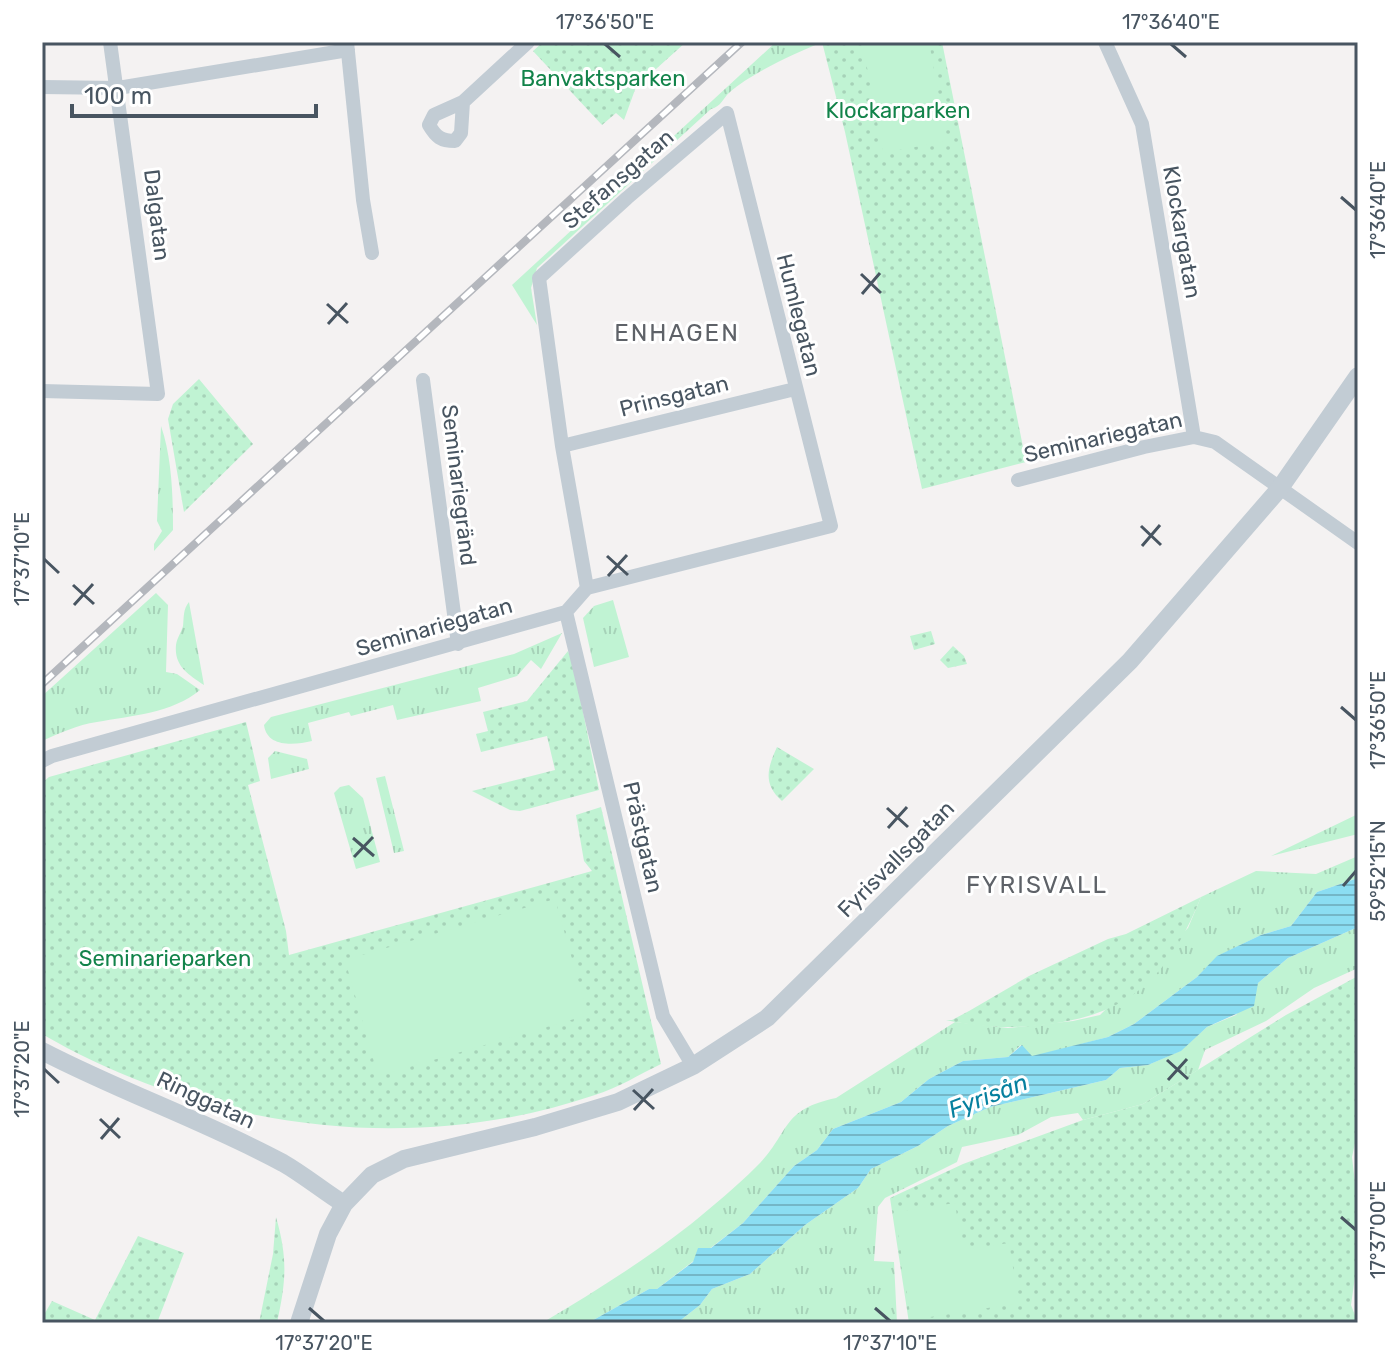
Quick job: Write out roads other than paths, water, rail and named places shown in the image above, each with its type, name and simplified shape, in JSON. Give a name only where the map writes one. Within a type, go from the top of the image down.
[{"type":"street","name":"Dalgatan","points":[[42,391],[158,394],[110,42]]},
{"type":"street","points":[[463,102],[528,42]]},
{"type":"street","name":"Klockargatan","points":[[1105,42],[1142,124],[1194,437]]},
{"type":"street","points":[[42,87],[118,88],[347,46],[363,200],[372,253]]},
{"type":"street","name":"Stefansgatan","points":[[562,446],[539,278],[727,113]]},
{"type":"street","name":"Humlegatan","points":[[587,588],[831,526],[727,113]]},
{"type":"street","name":"Fyrisvallsgatan","points":[[299,1323],[328,1234],[344,1204],[372,1175],[404,1159],[535,1127],[618,1102],[693,1066],[767,1018],[1130,661],[1280,488],[1358,376]]},
{"type":"street","name":"Seminariegränd","points":[[423,380],[458,644]]},
{"type":"street","name":"Prinsgatan","points":[[562,446],[795,389]]},
{"type":"street","name":"Seminariegatan","points":[[1018,480],[1194,437],[1215,442],[1358,543]]},
{"type":"street","points":[[562,446],[587,588],[566,612]]},
{"type":"street","name":"Seminariegatan","points":[[42,761],[566,612]]},
{"type":"street","name":"Prästgatan","points":[[566,612],[663,1016],[693,1066]]},
{"type":"street","name":"Ringgatan","points":[[42,1051],[101,1082],[211,1128],[285,1164],[344,1204]]},
{"type":"water","name":"Fyrisån","points":[[1358,878],[1358,927],[1288,958],[1258,983],[1254,1006],[1207,1027],[1181,1051],[1148,1065],[1120,1068],[1106,1080],[990,1107],[948,1126],[918,1146],[871,1169],[858,1188],[805,1225],[750,1274],[712,1289],[700,1305],[677,1323],[588,1323],[649,1289],[657,1289],[693,1262],[698,1248],[711,1248],[743,1223],[794,1166],[817,1150],[833,1129],[901,1102],[929,1079],[963,1061],[1008,1057],[1022,1045],[1032,1056],[1108,1037],[1134,1024],[1197,977],[1217,956],[1261,935],[1291,926],[1317,892]]},
{"type":"railway","points":[[42,684],[742,42]]},
{"type":"district","name":"ENHAGEN","points":[[677,333]]},
{"type":"district","name":"FYRISVALL","points":[[1037,885]]},
{"type":"park label","name":"Banvaktsparken","points":[[603,78]]},
{"type":"park label","name":"Klockarparken","points":[[898,110]]},
{"type":"park label","name":"Seminarieparken","points":[[165,958]]}]
